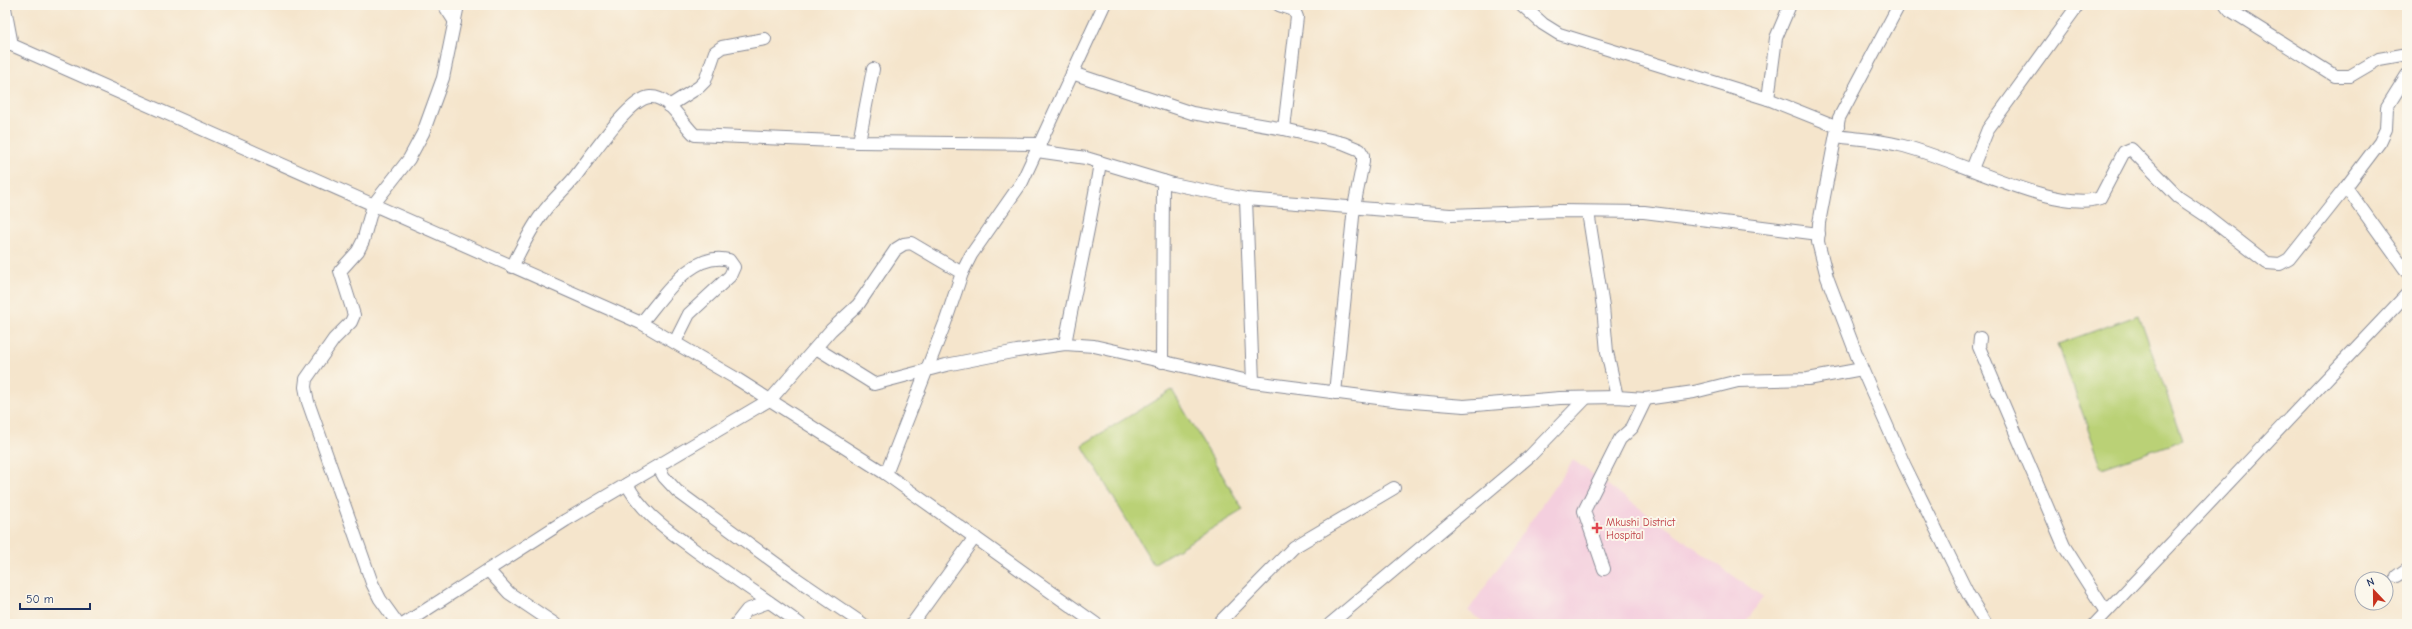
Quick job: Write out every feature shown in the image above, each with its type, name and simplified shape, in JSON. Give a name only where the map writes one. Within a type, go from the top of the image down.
[{"type":"street","points":[[444,5],[455,22]]},
{"type":"street","points":[[398,624],[384,605],[372,583],[304,387],[311,372],[334,339],[353,318],[354,310],[340,271],[360,246],[373,205],[409,160],[423,133],[443,78],[458,5]]},
{"type":"street","points":[[886,474],[926,372],[962,273],[971,254],[1022,182],[1104,5]]},
{"type":"street","points":[[1279,5],[1294,10],[1297,17],[1284,129]]},
{"type":"street","points":[[1522,5],[1543,24],[1559,34],[1768,99],[1837,132],[1900,145],[2051,197],[2091,202],[2100,198],[2124,152],[2131,149],[2178,197],[2208,217],[2267,263],[2280,264],[2289,259],[2380,142],[2386,129],[2387,107],[2407,75]]},
{"type":"street","points":[[1768,99],[1776,38],[1790,5]]},
{"type":"street","points":[[1899,5],[1840,118],[1818,242],[1827,277],[1862,369],[1904,464],[1968,594],[1986,624]]},
{"type":"street","points":[[1972,169],[1988,129],[2078,5]]},
{"type":"street","points":[[2226,5],[2335,76],[2350,76],[2379,59],[2407,54]]},
{"type":"street","points":[[5,8],[9,44],[641,323],[675,342],[771,399],[886,474],[1096,624]]},
{"type":"street","points":[[669,106],[699,87],[705,81],[715,52],[722,47],[765,39]]},
{"type":"street","points":[[859,142],[873,69]]},
{"type":"street","points":[[1072,73],[1192,113],[1284,129],[1343,143],[1360,150],[1364,162],[1354,207],[1335,393]]},
{"type":"street","points":[[512,266],[542,214],[575,177],[624,115],[641,100],[649,97],[657,98],[669,106],[696,135],[859,142],[1038,147],[1100,162],[1163,181],[1246,199],[1450,215],[1644,212],[1819,234]]},
{"type":"street","points":[[1065,344],[1077,278],[1091,222],[1100,162]]},
{"type":"street","points":[[1162,362],[1163,181]]},
{"type":"street","points":[[2346,187],[2407,272]]},
{"type":"street","points":[[1246,199],[1253,382]]},
{"type":"street","points":[[1588,212],[1603,307],[1607,352],[1617,397]]},
{"type":"street","points":[[404,624],[627,484],[771,399],[831,330],[858,305],[896,249],[904,244],[911,243],[962,273]]},
{"type":"street","points":[[641,323],[668,291],[693,267],[712,260],[729,260],[734,267],[730,276],[689,314],[675,342]]},
{"type":"street","points":[[2095,624],[2407,294]]},
{"type":"street","points":[[1980,338],[1979,347],[2064,546],[2106,612]]},
{"type":"street","points":[[816,348],[874,384],[926,372],[946,365],[1017,351],[1065,344],[1094,346],[1253,382],[1335,393],[1464,406],[1586,398],[1617,397],[1646,399],[1668,397],[1738,381],[1808,379],[1862,369]]},
{"type":"street","points":[[1330,624],[1530,456],[1586,398]]},
{"type":"street","points":[[1604,569],[1584,511],[1620,438],[1632,428],[1646,399]]},
{"type":"street","points":[[658,466],[664,477],[677,491],[797,579],[863,624]]},
{"type":"street","points":[[627,484],[637,501],[655,519],[721,570],[800,624]]},
{"type":"street","points":[[1218,624],[1294,547],[1394,488]]},
{"type":"street","points":[[912,624],[975,537]]},
{"type":"street","points":[[2397,576],[2407,569]]},
{"type":"street","points":[[488,570],[509,593],[555,624]]},
{"type":"street","points":[[736,624],[747,610],[769,602]]},
{"type":"shaded area","name":"Mkushi District Hospital","points":[[1573,460],[1763,597],[1745,624],[1487,624],[1468,611]]},
{"type":"green space","points":[[2139,315],[2183,440],[2102,468],[2058,344]]},
{"type":"green space","points":[[1172,390],[1243,510],[1153,564],[1082,445]]},
{"type":"place","name":"Mkushi District Hospital","points":[[1597,528]]}]
